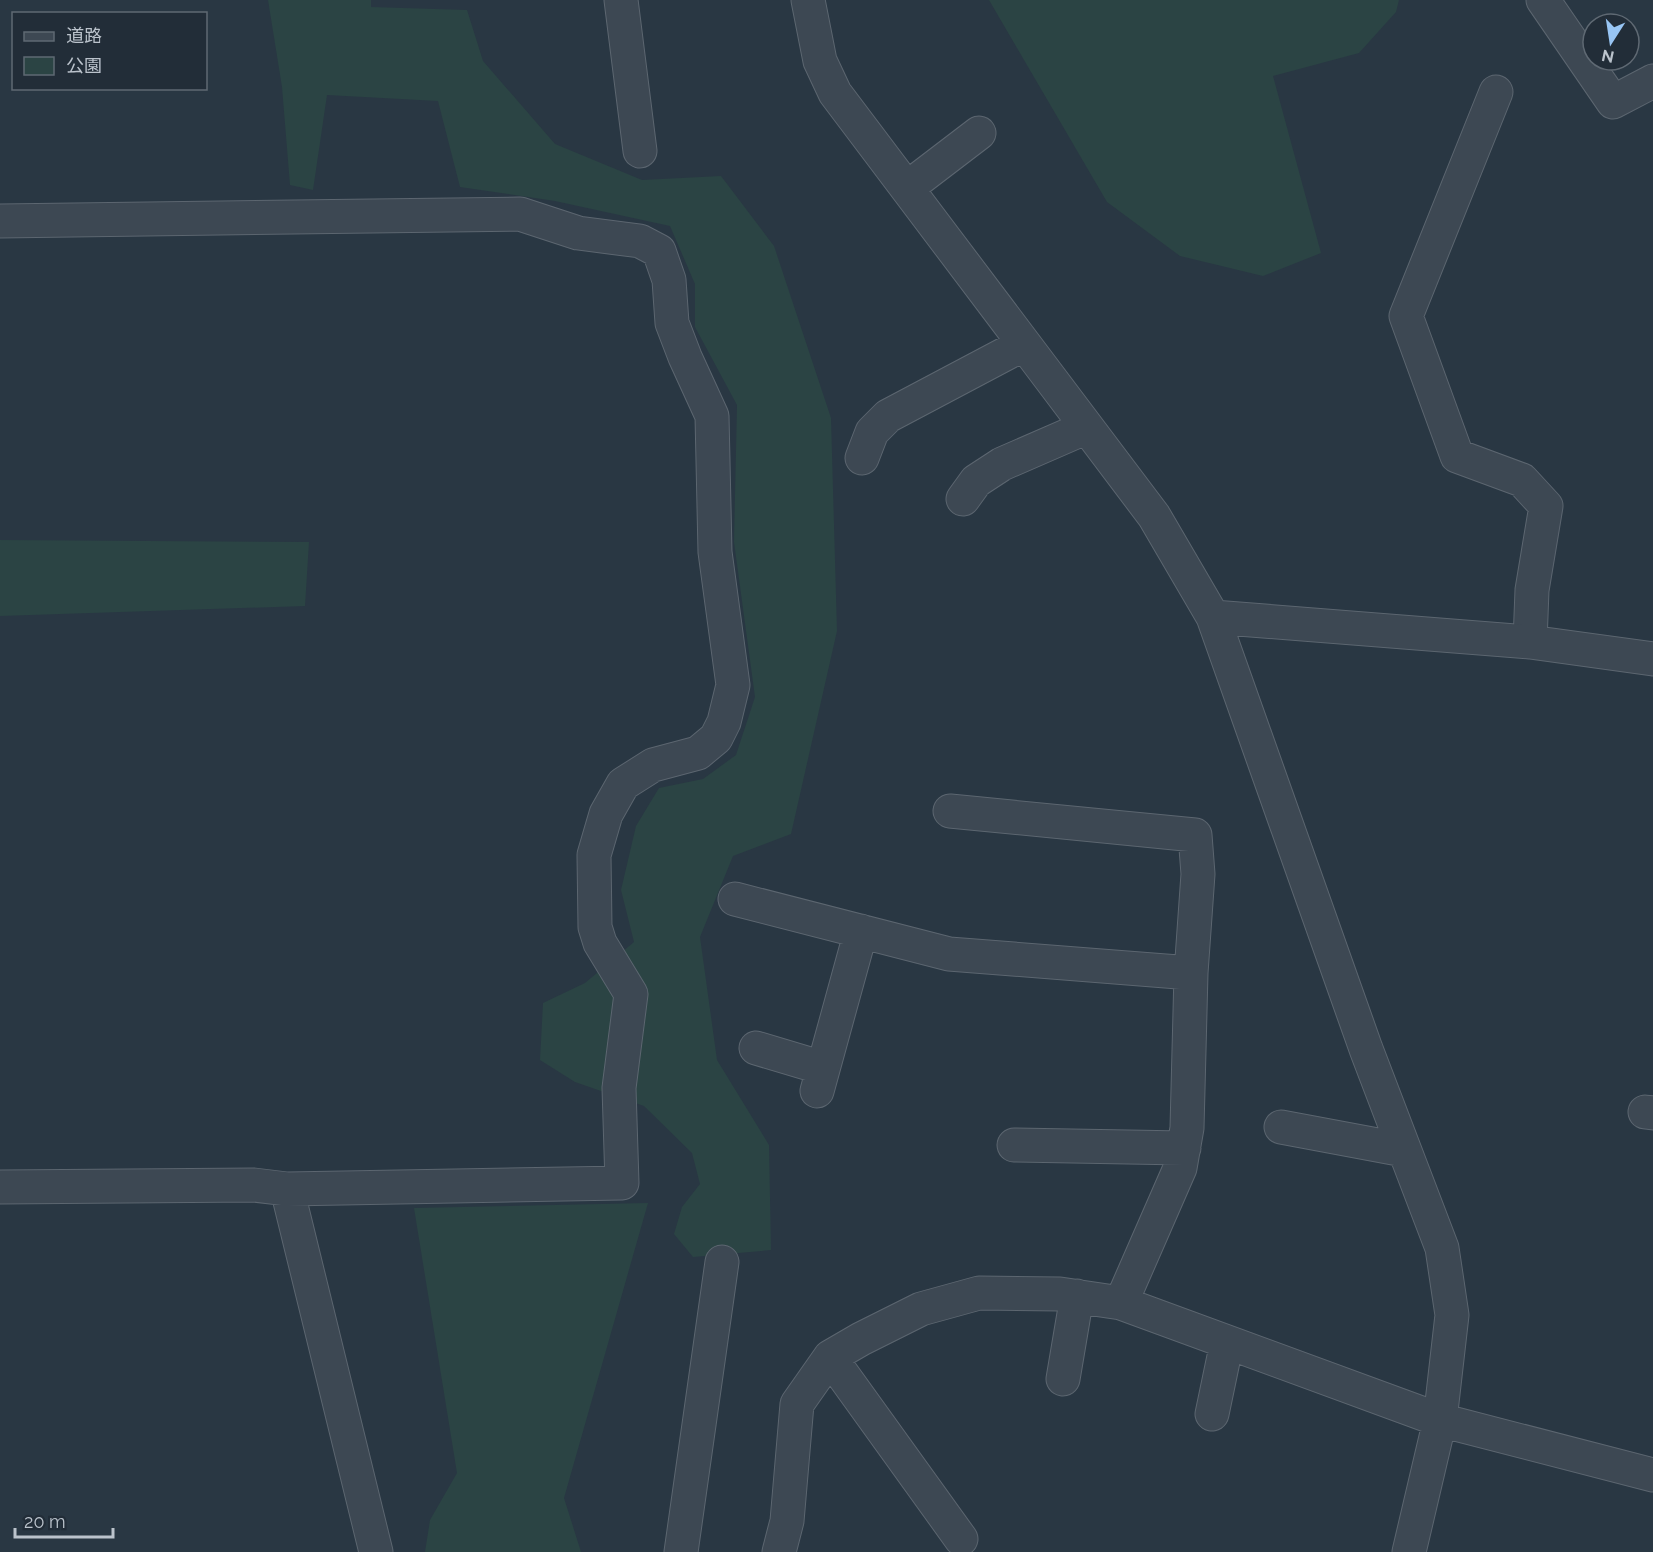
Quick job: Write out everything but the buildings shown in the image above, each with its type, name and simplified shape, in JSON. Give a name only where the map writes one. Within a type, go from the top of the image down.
[{"type":"street","points":[[621,0],[640,151]]},
{"type":"street","points":[[808,0],[820,61],[835,93],[1154,516],[1213,617],[1366,1049],[1442,1248],[1452,1315],[1440,1420],[1409,1552]]},
{"type":"street","points":[[1543,0],[1613,102],[1653,81]]},
{"type":"street","points":[[1496,92],[1406,316],[1457,456],[1522,480],[1546,506],[1532,590],[1530,642]]},
{"type":"street","points":[[907,188],[979,133]]},
{"type":"street","points":[[0,221],[520,214],[578,233],[640,241],[658,251],[669,280],[672,322],[712,416],[715,552],[733,685],[724,722],[716,738],[698,753],[653,765],[623,784],[606,814],[594,855],[595,927],[600,943],[631,994],[619,1088],[622,1183],[287,1189],[254,1185],[0,1187]]},
{"type":"street","points":[[862,458],[872,432],[888,416],[1024,344]]},
{"type":"street","points":[[963,499],[976,481],[1002,464],[1087,427]]},
{"type":"street","points":[[1213,617],[1530,642],[1653,660]]},
{"type":"street","points":[[950,811],[1195,835],[1198,874],[1191,973],[1187,1128],[1184,1148],[1180,1168],[1121,1303]]},
{"type":"street","points":[[735,899],[949,954],[1191,973]]},
{"type":"street","points":[[756,1048],[820,1079],[861,931]]},
{"type":"street","points":[[1281,1127],[1404,1150]]},
{"type":"street","points":[[1014,1145],[1184,1148]]},
{"type":"street","points":[[287,1189],[376,1552]]},
{"type":"street","points":[[681,1552],[722,1262]]},
{"type":"street","points":[[779,1552],[787,1521],[797,1404],[830,1358],[861,1339],[921,1309],[979,1293],[1060,1294],[1121,1303],[1440,1420],[1653,1475]]},
{"type":"street","points":[[1063,1379],[1077,1296]]},
{"type":"street","points":[[1212,1414],[1227,1342]]},
{"type":"street","points":[[830,1358],[961,1539]]},
{"type":"green space","points":[[268,0],[371,0],[371,7],[467,10],[483,61],[555,144],[642,180],[721,176],[774,246],[831,418],[837,631],[791,834],[733,856],[700,937],[717,1060],[769,1145],[771,1250],[693,1257],[674,1234],[682,1207],[700,1184],[692,1153],[644,1106],[575,1082],[540,1060],[543,1003],[585,983],[634,942],[621,890],[636,826],[659,788],[703,779],[736,755],[755,697],[734,542],[737,405],[695,327],[695,284],[670,226],[555,201],[460,187],[438,101],[327,95],[313,190],[290,185],[282,87]]},
{"type":"green space","points":[[989,0],[1399,0],[1396,12],[1359,53],[1273,76],[1321,253],[1263,276],[1180,256],[1107,202]]},
{"type":"green space","points":[[0,540],[309,542],[305,606],[0,616]]},
{"type":"green space","points":[[648,1203],[564,1498],[581,1552],[425,1552],[430,1520],[457,1473],[414,1208]]}]
